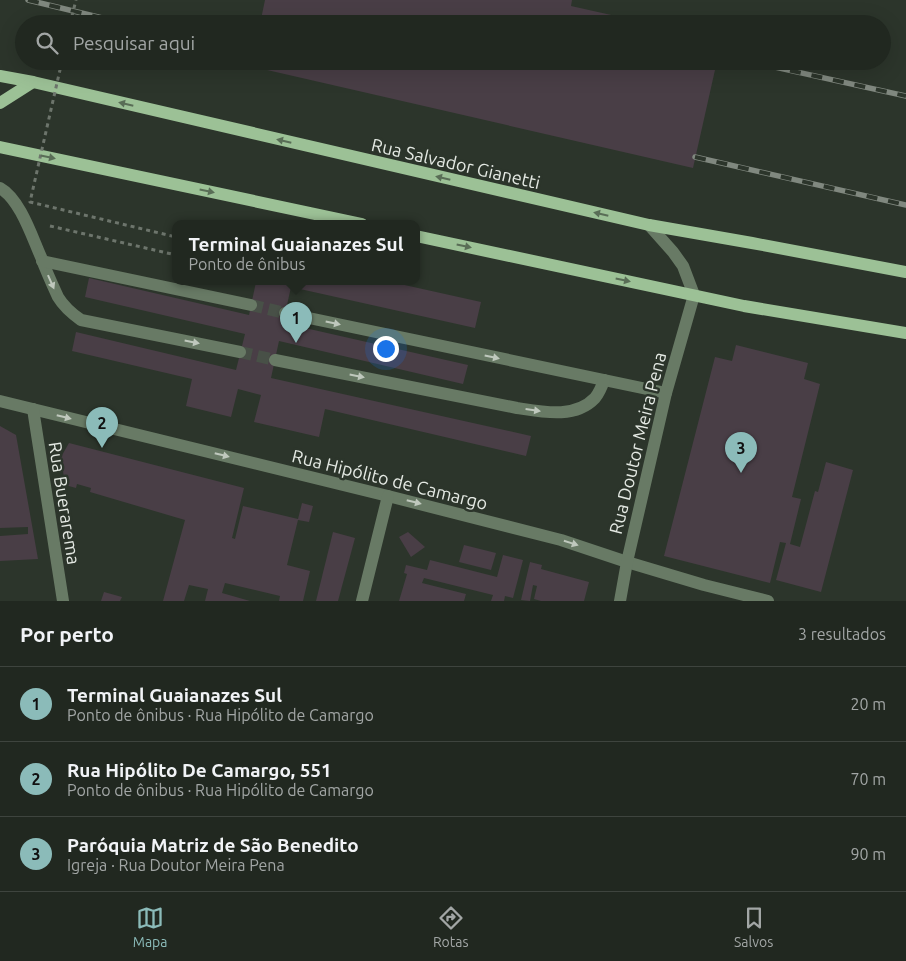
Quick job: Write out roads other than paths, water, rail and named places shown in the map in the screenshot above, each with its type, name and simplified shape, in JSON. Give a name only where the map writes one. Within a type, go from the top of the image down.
[{"type":"main road","name":"Rua Salvador Gianetti","points":[[0,76],[33,82],[648,226],[752,243],[906,272]]},
{"type":"main road","points":[[0,103],[33,82]]},
{"type":"main road","points":[[0,147],[343,220]]},
{"type":"main road","points":[[420,237],[744,306],[906,333]]},
{"type":"street","points":[[0,188],[12,198],[26,221],[58,297],[64,307],[72,314],[81,320],[240,352]]},
{"type":"street","points":[[648,226],[673,252],[682,266],[694,295]]},
{"type":"street","points":[[42,261],[251,306]]},
{"type":"street","name":"Rua Doutor Meira Pena","points":[[620,601],[627,562],[666,393],[694,295]]},
{"type":"street","points":[[285,313],[666,393]]},
{"type":"street","points":[[274,360],[542,412],[564,412],[580,408],[596,397],[604,380]]},
{"type":"street","name":"Rua Hipólito de Camargo","points":[[0,401],[561,540],[704,585],[768,601]]},
{"type":"street","name":"Rua Buerarema","points":[[33,409],[63,601]]},
{"type":"street","points":[[362,601],[388,496]]},
{"type":"tunnel","points":[[251,305],[285,313]]},
{"type":"tunnel","points":[[240,352],[275,360]]},
{"type":"railway","points":[[28,0],[90,15]]},
{"type":"railway","points":[[788,70],[906,96]]},
{"type":"railway","points":[[695,157],[906,205]]},
{"type":"place","name":"Terminal Guaianazes Sul","points":[[296,343]]},
{"type":"place","name":"Rua Hipólito De Camargo, 551","points":[[102,448]]},
{"type":"place","name":"Paróquia Matriz de São Benedito","points":[[741,473]]}]
